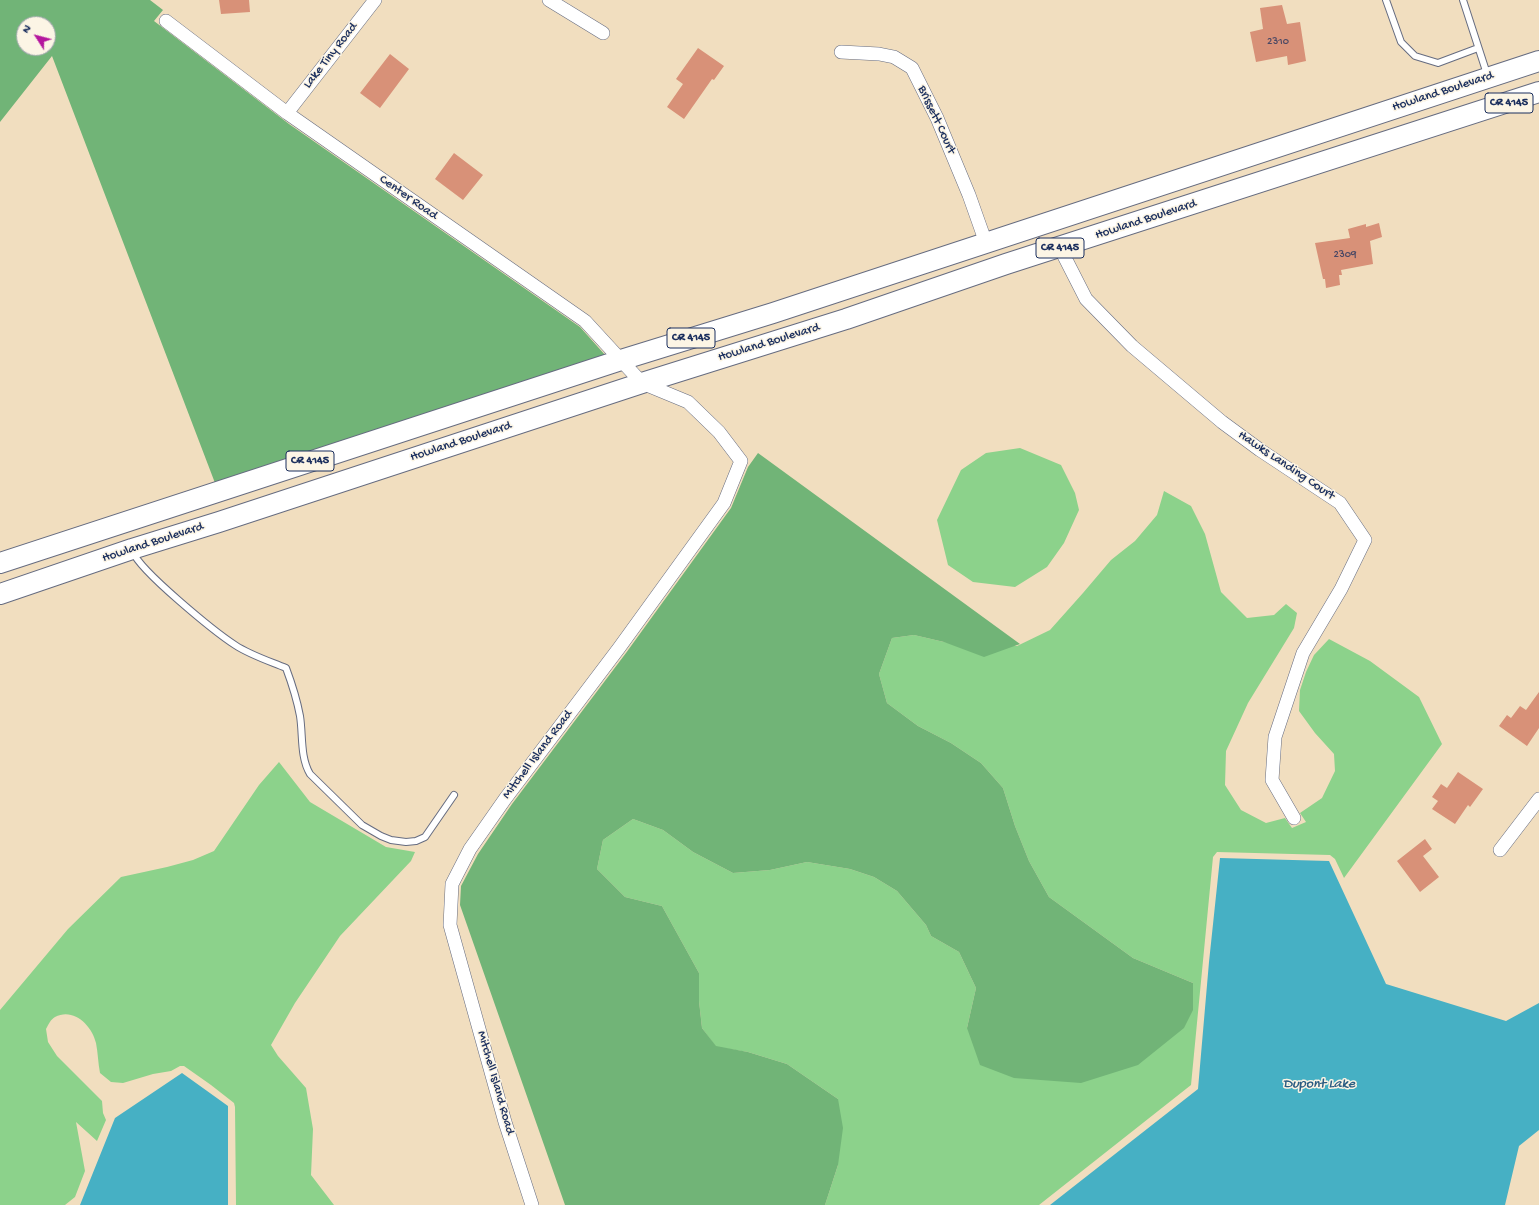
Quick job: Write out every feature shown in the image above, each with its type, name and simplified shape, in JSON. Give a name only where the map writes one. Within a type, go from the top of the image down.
[{"type":"main road","name":"Howland Boulevard","points":[[0,563],[621,360],[773,313],[1539,61]]},
{"type":"main road","name":"Howland Boulevard","points":[[0,594],[132,549],[226,520],[642,383],[846,319],[1006,264],[1060,248],[1539,92]]},
{"type":"street","name":"Lake Tiny Road","points":[[287,113],[375,0]]},
{"type":"street","points":[[549,0],[603,33]]},
{"type":"street","name":"Center Road","points":[[166,20],[287,113],[585,321],[642,383]]},
{"type":"street","name":"Brissett Court","points":[[841,52],[879,54],[894,57],[912,68],[937,118],[970,195],[986,243]]},
{"type":"street","name":"Hawks Landing Court","points":[[1060,248],[1086,299],[1132,346],[1222,422],[1260,450],[1340,503],[1364,540],[1341,589],[1303,653],[1275,737],[1272,780],[1294,818]]},
{"type":"street","name":"Mitchell Island Road","points":[[532,1205],[505,1122],[450,925],[452,884],[470,849],[505,799],[614,654],[724,503],[741,461],[719,432],[688,402],[642,383]]},
{"type":"street","points":[[1500,850],[1539,799]]},
{"type":"lane","points":[[1386,0],[1401,42],[1416,56],[1438,62],[1478,48]]},
{"type":"lane","points":[[1463,0],[1488,78]]},
{"type":"lane","points":[[132,549],[135,558],[155,579],[231,642],[243,650],[286,668],[300,715],[305,766],[310,774],[366,828],[392,840],[406,842],[416,841],[425,837],[454,795]]},
{"type":"green space","points":[[0,0],[150,0],[163,10],[154,21],[289,124],[580,327],[606,356],[215,483],[52,56],[0,122]]},
{"type":"green space","points":[[1020,448],[1061,465],[1075,493],[1079,510],[1064,543],[1047,567],[1015,587],[973,582],[948,565],[937,520],[961,470],[986,453]]},
{"type":"green space","points":[[758,453],[1020,644],[984,657],[944,642],[914,635],[892,638],[879,674],[887,703],[918,726],[951,743],[981,763],[1003,788],[1015,826],[1029,861],[1049,897],[1133,958],[1193,983],[1193,1010],[1184,1028],[1138,1065],[1081,1083],[1014,1078],[980,1065],[967,1028],[976,988],[959,952],[931,936],[926,925],[897,891],[874,877],[850,869],[807,862],[770,870],[733,873],[693,852],[663,830],[633,819],[603,840],[597,869],[625,897],[662,906],[699,973],[699,1001],[702,1028],[716,1046],[748,1052],[787,1064],[838,1099],[843,1128],[838,1165],[825,1205],[565,1205],[460,905],[461,886],[478,854],[512,804],[626,653],[731,508],[748,467]]},
{"type":"green space","points":[[1164,491],[1191,506],[1205,534],[1221,592],[1247,618],[1274,615],[1286,604],[1297,613],[1294,628],[1248,703],[1226,751],[1225,785],[1241,810],[1266,823],[1285,818],[1292,828],[1306,822],[1300,813],[1322,798],[1335,771],[1334,754],[1315,733],[1299,711],[1300,690],[1306,672],[1314,655],[1329,639],[1370,661],[1419,697],[1442,744],[1344,878],[1335,859],[1330,855],[1217,852],[1213,857],[1191,1085],[1039,1205],[825,1205],[838,1165],[838,1099],[787,1064],[748,1052],[716,1047],[702,1028],[699,1001],[699,973],[662,906],[625,897],[597,869],[603,840],[633,819],[663,830],[693,852],[733,873],[770,870],[807,862],[850,869],[874,877],[897,891],[926,925],[931,936],[959,952],[976,988],[967,1028],[1193,983],[1133,958],[1049,897],[1029,861],[1015,826],[1003,788],[981,763],[951,743],[918,726],[887,703],[879,674],[892,638],[914,635],[944,642],[1017,646],[1050,630],[1111,560],[1135,541],[1157,515]]},
{"type":"green space","points":[[279,762],[310,802],[386,847],[415,852],[411,861],[340,936],[295,1003],[271,1045],[278,1056],[306,1088],[313,1129],[311,1175],[334,1205],[236,1205],[234,1103],[184,1066],[180,1066],[171,1071],[153,1074],[123,1083],[111,1082],[100,1073],[94,1036],[86,1024],[75,1016],[68,1014],[55,1017],[51,1021],[46,1029],[48,1042],[57,1056],[102,1101],[103,1113],[106,1120],[97,1141],[76,1122],[85,1171],[75,1197],[65,1205],[0,1205],[0,1010],[68,929],[121,877],[193,860],[214,851],[259,785]]},
{"type":"water","name":"Dupont Lake","points":[[1220,858],[1329,861],[1386,984],[1506,1021],[1539,1003],[1539,1130],[1519,1146],[1505,1205],[1050,1205],[1198,1089]]},
{"type":"water","points":[[182,1073],[228,1106],[228,1205],[80,1205],[115,1118]]},
{"type":"building","points":[[219,0],[249,0],[250,12],[221,14]]},
{"type":"building","points":[[1282,5],[1287,24],[1300,22],[1306,61],[1288,65],[1287,56],[1256,62],[1250,32],[1263,29],[1260,8]]},
{"type":"building","points":[[698,48],[724,66],[714,80],[712,79],[684,119],[667,107],[683,84],[676,79]]},
{"type":"building","points":[[390,54],[409,69],[380,108],[360,93]]},
{"type":"building","points":[[454,153],[483,175],[463,200],[435,179]]},
{"type":"building","points":[[1379,223],[1382,237],[1370,241],[1373,264],[1341,270],[1342,275],[1339,275],[1340,285],[1326,288],[1315,243],[1350,238],[1348,229],[1366,224],[1366,227]]},
{"type":"building","points":[[1539,692],[1539,728],[1527,746],[1499,726],[1507,715],[1511,718],[1520,706],[1526,710]]},
{"type":"building","points":[[1458,772],[1483,789],[1470,807],[1468,805],[1455,824],[1432,809],[1438,801],[1432,797],[1441,784],[1447,788]]},
{"type":"building","points":[[1425,839],[1432,849],[1423,856],[1439,877],[1420,892],[1397,861]]}]
